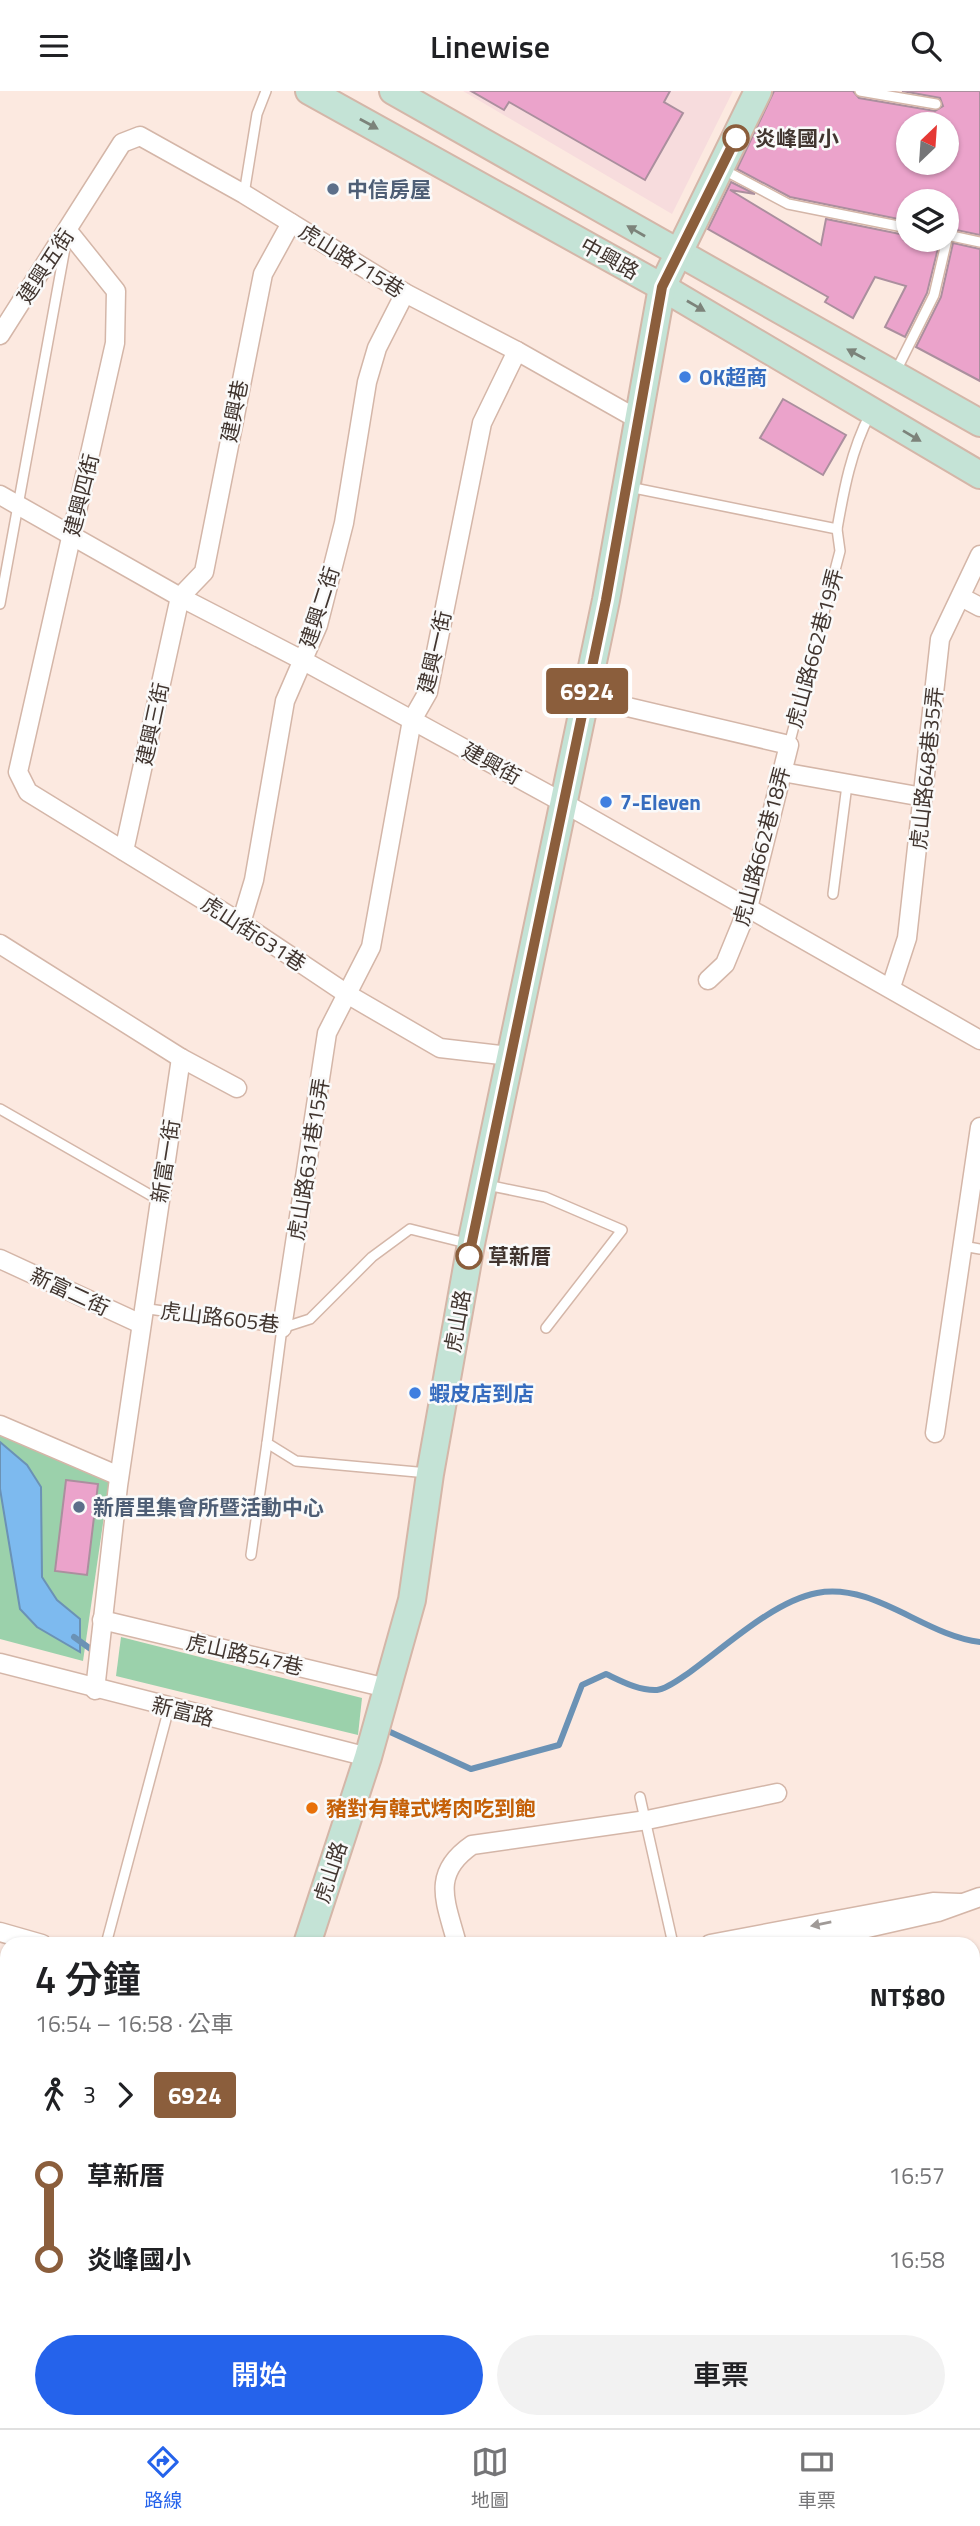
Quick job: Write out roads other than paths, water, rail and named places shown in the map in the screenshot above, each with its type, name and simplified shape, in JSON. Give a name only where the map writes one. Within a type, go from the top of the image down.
[{"type":"street","name":"中興路","points":[[309,91],[662,287],[980,475]]},
{"type":"street","name":"中興路","points":[[393,91],[678,255],[980,423]]},
{"type":"street","name":"虎山路","points":[[309,1937],[368,1757],[412,1600],[430,1474],[471,1244],[585,697],[627,486],[662,287],[758,91]]},
{"type":"street","name":"虎山路715巷","points":[[89,196],[122,143],[139,137],[244,194],[405,293],[517,351],[639,420]]},
{"type":"street","name":"建興五街","points":[[0,335],[89,196]]},
{"type":"street","name":"建興巷","points":[[180,597],[204,572],[263,274],[291,223]]},
{"type":"street","name":"建興四街","points":[[18,772],[115,343],[116,291],[68,231]]},
{"type":"street","name":"建興二街","points":[[241,923],[254,880],[285,701],[318,625],[344,523],[373,359],[405,293]]},
{"type":"street","name":"建興一街","points":[[348,994],[371,947],[412,720],[428,692],[482,423],[517,351]]},
{"type":"street","name":"建興街","points":[[0,495],[180,597],[302,660],[562,802],[980,1040]]},
{"type":"street","name":"虎山路648巷35弄","points":[[891,987],[907,939],[940,639],[980,555]]},
{"type":"street","name":"建興三街","points":[[124,851],[180,597]]},
{"type":"street","points":[[961,597],[980,607]]},
{"type":"street","points":[[585,697],[789,745]]},
{"type":"street","name":"虎山路662巷18弄","points":[[708,980],[724,964],[748,908],[789,745]]},
{"type":"street","name":"虎山街631巷","points":[[18,772],[28,792],[241,923],[348,994],[440,1048],[510,1056]]},
{"type":"street","points":[[782,772],[923,797]]},
{"type":"street","points":[[0,944],[181,1058],[237,1088]]},
{"type":"street","name":"虎山路631巷15弄","points":[[282,1328],[327,1033],[348,994]]},
{"type":"street","name":"新富一街","points":[[94,1689],[119,1476],[181,1058]]},
{"type":"street","points":[[935,1433],[971,1248],[980,1127]]},
{"type":"street","name":"新富二街","points":[[0,1259],[142,1316]]},
{"type":"street","points":[[0,1425],[119,1476]]},
{"type":"street","name":"虎山路547巷","points":[[102,1619],[387,1688]]},
{"type":"street","name":"新富路","points":[[0,1663],[368,1757]]},
{"type":"street","points":[[455,1937],[443,1889],[445,1873],[456,1856],[472,1845],[646,1820],[777,1793]]},
{"type":"street","points":[[828,1937],[938,1912],[980,1897]]},
{"type":"street","points":[[747,1937],[933,1902],[960,1903]]},
{"type":"street","points":[[0,1932],[18,1937]]},
{"type":"lane","points":[[244,194],[257,114],[266,91]]},
{"type":"lane","points":[[860,91],[936,104]]},
{"type":"lane","points":[[721,168],[788,204],[896,226]]},
{"type":"lane","points":[[0,604],[68,231]]},
{"type":"lane","points":[[959,237],[980,242]]},
{"type":"lane","points":[[894,376],[934,295],[944,252]]},
{"type":"lane","points":[[627,486],[837,530],[846,476],[858,436],[871,412]]},
{"type":"lane","name":"虎山路662巷19弄","points":[[789,745],[840,551],[837,530]]},
{"type":"lane","points":[[833,894],[847,785]]},
{"type":"lane","points":[[0,1109],[159,1200]]},
{"type":"lane","points":[[484,1185],[545,1197],[622,1230],[546,1328]]},
{"type":"lane","name":"虎山路605巷","points":[[142,1316],[282,1328],[310,1319],[372,1257],[410,1229],[471,1244]]},
{"type":"lane","points":[[251,1555],[282,1328]]},
{"type":"lane","points":[[267,1443],[296,1461],[430,1474]]},
{"type":"lane","points":[[108,1937],[169,1708]]},
{"type":"lane","points":[[640,1797],[671,1937]]},
{"type":"water","points":[[0,1442],[27,1465],[41,1487],[42,1577],[57,1600],[80,1619],[80,1652],[37,1627],[20,1609],[0,1489]]},
{"type":"waterway","points":[[388,1731],[471,1769],[559,1745],[582,1685],[606,1674],[644,1689],[665,1688],[767,1615],[784,1605],[817,1593],[859,1595],[939,1630],[980,1642]]},
{"type":"waterway","points":[[74,1637],[92,1650]]},
{"type":"place","name":"炎峰國小","points":[[736,138]]},
{"type":"place","name":"中信房屋","points":[[333,189]]},
{"type":"place","name":"OK超商","points":[[685,377]]},
{"type":"place","name":"7-Eleven","points":[[606,802]]},
{"type":"place","name":"草新厝","points":[[469,1256]]},
{"type":"place","name":"蝦皮店到店","points":[[415,1393]]},
{"type":"place","name":"新厝里集會所暨活動中心","points":[[79,1507]]},
{"type":"place","name":"豬對有韓式烤肉吃到飽","points":[[312,1808]]}]
